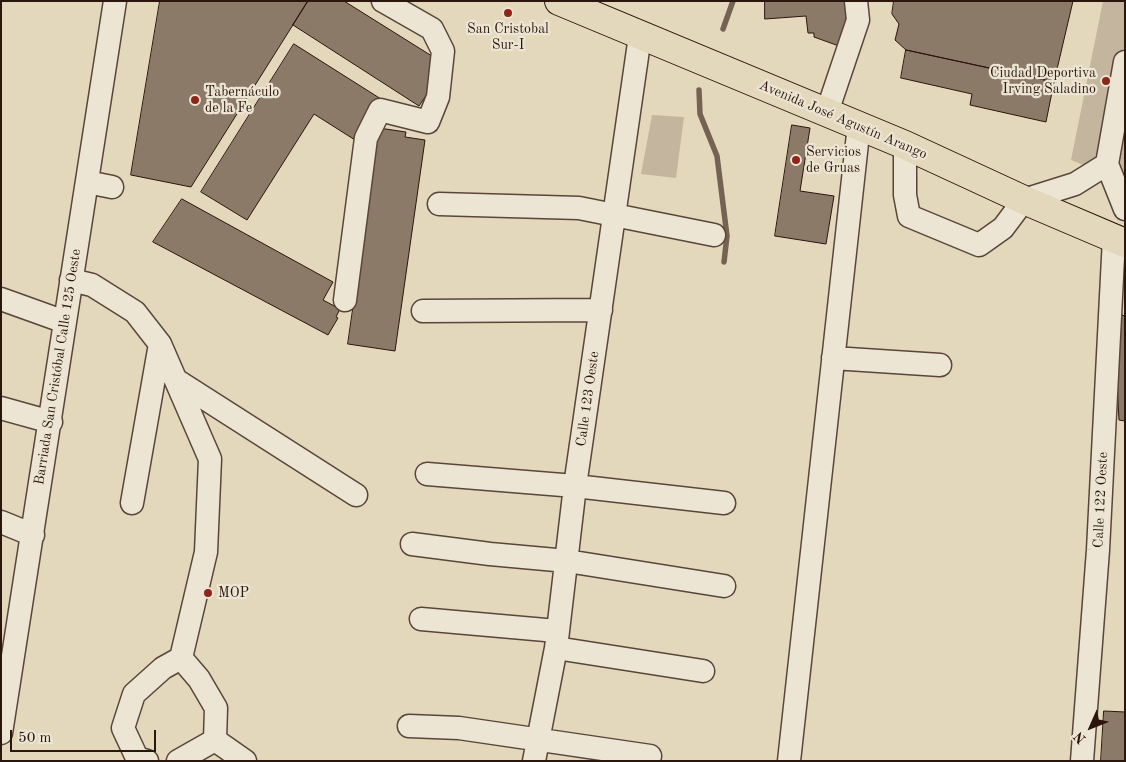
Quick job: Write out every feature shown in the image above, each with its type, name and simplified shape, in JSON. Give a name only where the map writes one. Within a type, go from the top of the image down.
[{"type":"main road","name":"Avenida José Agustín Arango","points":[[559,1],[859,125],[1119,241]]},
{"type":"street","name":"Barriada San Cristóbal Calle 125 Oeste","points":[[1,733],[51,422],[115,1]]},
{"type":"street","points":[[345,300],[366,138],[380,110],[428,122],[438,97],[443,51],[432,29],[383,1]]},
{"type":"street","points":[[827,112],[858,20],[856,1]]},
{"type":"street","name":"Calle 123 Oeste","points":[[536,750],[557,639],[575,486],[640,36]]},
{"type":"street","points":[[1125,62],[1107,164],[1125,209]]},
{"type":"street","points":[[789,761],[859,125]]},
{"type":"street","points":[[905,145],[905,196],[909,216],[979,245],[1003,228],[1024,200],[1075,184],[1107,164]]},
{"type":"street","points":[[87,182],[112,187]]},
{"type":"street","points":[[438,204],[579,208],[714,235]]},
{"type":"street","name":"Calle 122 Oeste","points":[[1082,761],[1119,241]]},
{"type":"street","points":[[72,280],[92,285],[135,312],[160,344],[210,460],[206,552],[181,658],[163,668],[134,694],[123,728],[137,758],[147,761]]},
{"type":"street","points":[[1,299],[65,322]]},
{"type":"street","points":[[423,311],[601,310]]},
{"type":"street","points":[[132,504],[160,344]]},
{"type":"street","points":[[833,358],[940,365]]},
{"type":"street","points":[[176,380],[356,495]]},
{"type":"street","points":[[1,408],[51,422]]},
{"type":"street","points":[[427,474],[575,486],[724,503]]},
{"type":"street","points":[[1,522],[33,535]]},
{"type":"street","points":[[412,544],[567,561],[724,586]]},
{"type":"street","points":[[421,619],[557,639],[704,671]]},
{"type":"street","points":[[181,658],[199,679],[216,708],[215,740]]},
{"type":"street","points":[[409,726],[459,728],[536,750],[650,756]]},
{"type":"street","points":[[178,761],[215,740]]},
{"type":"street","points":[[215,740],[245,761]]},
{"type":"shaded area","name":"Ciudad Deportiva Irving Saladino","points":[[1103,1],[1125,1],[1125,182],[1071,160]]},
{"type":"shaded area","points":[[652,115],[684,117],[676,178],[641,174]]},
{"type":"building","name":"Tabernáculo de la Fe","points":[[160,1],[308,1],[191,187],[131,175]]},
{"type":"building","points":[[308,1],[344,1],[451,68],[435,82],[419,106],[293,25]]},
{"type":"building","points":[[765,1],[845,1],[847,29],[839,46],[814,37],[814,33],[808,33],[806,16],[765,19]]},
{"type":"building","points":[[894,1],[1073,1],[1054,82],[906,50],[895,40],[899,24],[892,14]]},
{"type":"building","points":[[294,44],[381,99],[355,140],[314,114],[247,220],[201,192]]},
{"type":"building","points":[[906,50],[1054,82],[1046,122],[970,105],[972,94],[901,78]]},
{"type":"building","name":"Servicios de Gruas","points":[[792,125],[810,128],[800,191],[834,196],[826,244],[775,236]]},
{"type":"building","points":[[379,128],[406,132],[405,137],[425,140],[395,351],[348,344]]},
{"type":"building","points":[[182,199],[333,282],[323,300],[340,309],[336,317],[338,318],[328,335],[153,242]]},
{"type":"building","points":[[1122,315],[1125,316],[1125,421],[1119,420],[1117,382]]},
{"type":"building","points":[[1104,711],[1125,712],[1125,761],[1101,761]]},
{"type":"waterway","points":[[723,29],[733,1]]},
{"type":"waterway","points":[[699,90],[700,114],[717,156],[727,236],[724,262]]},
{"type":"place","name":"San Cristobal Sur-I","points":[[508,13]]},
{"type":"place","name":"Ciudad Deportiva Irving Saladino","points":[[1106,81]]},
{"type":"place","name":"Tabernáculo de la Fe","points":[[195,100]]},
{"type":"place","name":"Servicios de Gruas","points":[[796,160]]},
{"type":"place","name":"MOP","points":[[208,593]]}]
